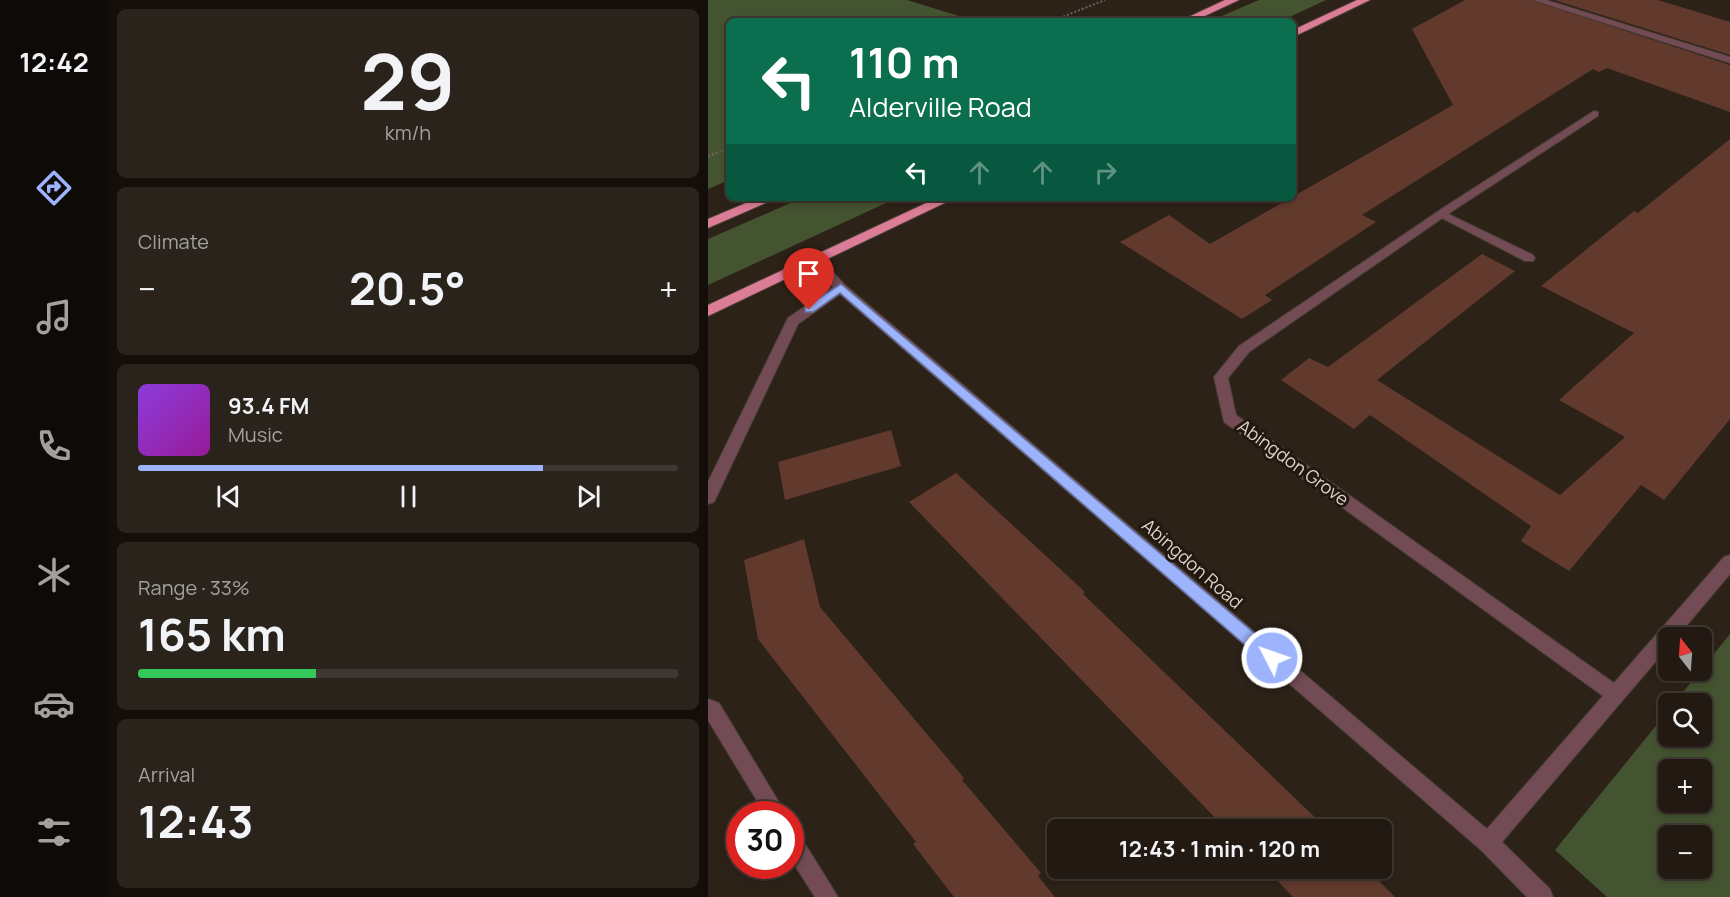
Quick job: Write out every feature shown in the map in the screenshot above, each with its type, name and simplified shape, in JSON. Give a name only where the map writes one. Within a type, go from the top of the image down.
[{"type":"highway","points":[[1192,18],[1234,0]]},
{"type":"highway","points":[[1296,33],[1365,0]]},
{"type":"highway","points":[[708,224],[763,201]]},
{"type":"highway","points":[[708,312],[942,201]]},
{"type":"street","points":[[1537,0],[1730,60]]},
{"type":"street","name":"Abingdon Grove","points":[[1594,114],[1244,348],[1221,377],[1229,418],[1616,695]]},
{"type":"street","points":[[1442,214],[1529,258]]},
{"type":"street","name":"Abingdon Road","points":[[815,261],[841,288],[1488,843],[1542,897]]},
{"type":"street","points":[[708,498],[793,321],[841,288]]},
{"type":"street","points":[[1488,843],[1730,561]]},
{"type":"street","points":[[708,708],[712,709],[768,801]]},
{"type":"street","points":[[804,860],[827,897]]},
{"type":"path","points":[[1060,18],[1105,0]]},
{"type":"path","points":[[708,156],[726,149]]},
{"type":"green space","points":[[708,0],[907,0],[965,18],[726,18],[726,181],[708,189]]},
{"type":"green space","points":[[1259,0],[1326,0],[1287,18],[1217,18]]},
{"type":"green space","points":[[795,201],[890,201],[708,285],[708,239]]},
{"type":"green space","points":[[1730,634],[1730,897],[1607,897],[1555,850],[1658,723],[1658,747],[1712,747],[1712,693],[1682,693],[1692,681],[1712,681],[1712,656]]},
{"type":"building","points":[[1465,0],[1531,0],[1730,65],[1730,112],[1607,68],[1599,72],[1593,69],[1362,215],[1376,222],[1265,295],[1272,300],[1242,319],[1120,242],[1169,215],[1210,244],[1285,201],[1296,201],[1296,195],[1453,105],[1412,29]]},
{"type":"building","points":[[1554,0],[1658,0],[1730,22],[1730,55]]},
{"type":"building","points":[[1730,139],[1730,419],[1664,500],[1641,485],[1569,571],[1521,541],[1531,526],[1370,415],[1354,429],[1281,380],[1309,358],[1328,367],[1482,254],[1515,271],[1377,380],[1560,495],[1625,437],[1559,400],[1634,333],[1541,286],[1634,211],[1638,213]]},
{"type":"building","points":[[891,430],[901,466],[785,500],[778,462]]},
{"type":"building","points":[[956,473],[1085,592],[1083,594],[1317,819],[1216,819],[909,502]]},
{"type":"building","points":[[804,539],[820,607],[1041,873],[1038,876],[1055,897],[954,897],[913,844],[916,842],[758,639],[744,560]]},
{"type":"building","points":[[1276,879],[1377,879],[1395,897],[1293,897]]},
{"type":"route","points":[[809,310],[841,288],[1272,658]]}]
